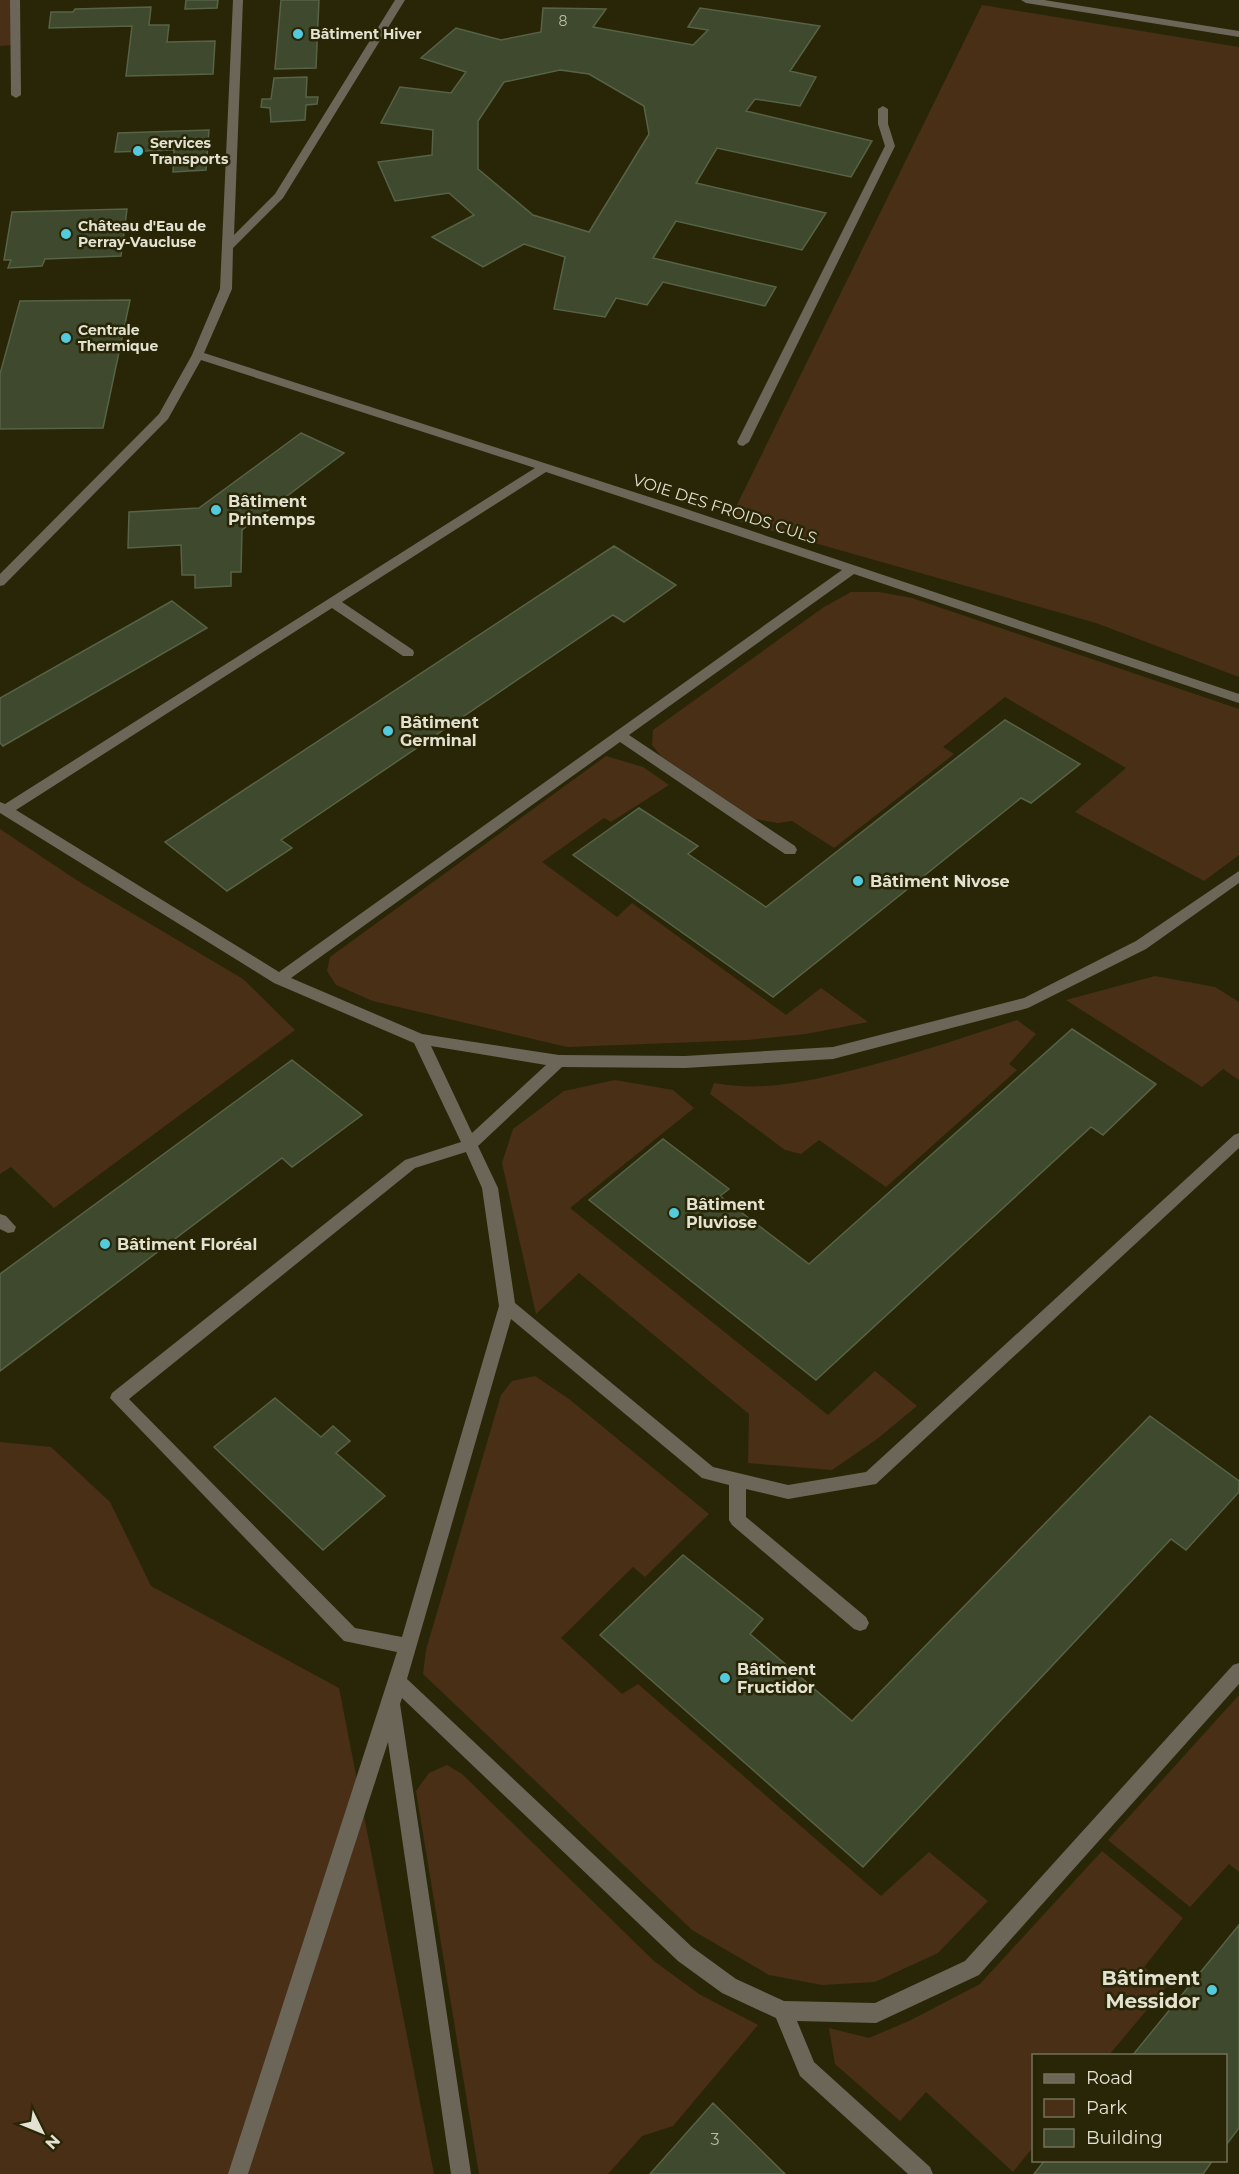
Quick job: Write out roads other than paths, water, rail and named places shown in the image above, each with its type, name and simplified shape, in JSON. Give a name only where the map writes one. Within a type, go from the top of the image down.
[{"type":"street","points":[[15,0],[15,95]]},
{"type":"street","points":[[0,582],[30,549],[164,416],[198,356],[226,289],[238,0]]},
{"type":"street","points":[[228,247],[279,196],[400,0]]},
{"type":"street","points":[[1026,0],[1239,34]]},
{"type":"street","points":[[743,442],[890,146],[883,124],[883,109]]},
{"type":"street","name":"VOIE DES FROIDS CULS","points":[[198,356],[852,569],[1239,699]]},
{"type":"street","points":[[544,468],[3,808],[279,979],[420,1039],[559,1061],[686,1062],[833,1053],[1028,1002],[1141,945],[1239,876]]},
{"type":"street","points":[[279,979],[852,569]]},
{"type":"street","points":[[332,602],[408,653]]},
{"type":"street","points":[[620,735],[790,850]]},
{"type":"street","points":[[238,2174],[398,1682],[507,1306],[490,1188],[420,1039]]},
{"type":"street","points":[[409,1646],[350,1635],[118,1398],[410,1164],[469,1145],[559,1061]]},
{"type":"street","points":[[507,1306],[708,1473],[788,1492],[870,1479],[1239,1139]]},
{"type":"street","points":[[737,1480],[738,1520],[860,1623]]},
{"type":"street","points":[[398,1682],[685,1954],[729,1986],[783,2011],[876,2013],[972,1968],[1239,1671]]},
{"type":"street","points":[[391,1704],[461,2174]]},
{"type":"street","points":[[783,2011],[807,2069],[923,2174]]},
{"type":"place","name":"Bâtiment Hiver","points":[[298,34]]},
{"type":"place","name":"Services Transports","points":[[138,151]]},
{"type":"place","name":"Château d'Eau de Perray-Vaucluse","points":[[66,234]]},
{"type":"place","name":"Centrale Thermique","points":[[66,338]]},
{"type":"place","name":"Bâtiment Printemps","points":[[216,510]]},
{"type":"place","name":"Bâtiment Germinal","points":[[388,731]]},
{"type":"place","name":"Bâtiment Nivose","points":[[858,881]]},
{"type":"place","name":"Bâtiment Pluviose","points":[[674,1213]]},
{"type":"place","name":"Bâtiment Floréal","points":[[105,1244]]},
{"type":"place","name":"Bâtiment Fructidor","points":[[725,1678]]},
{"type":"place","name":"Bâtiment Messidor","points":[[1212,1990]]}]
